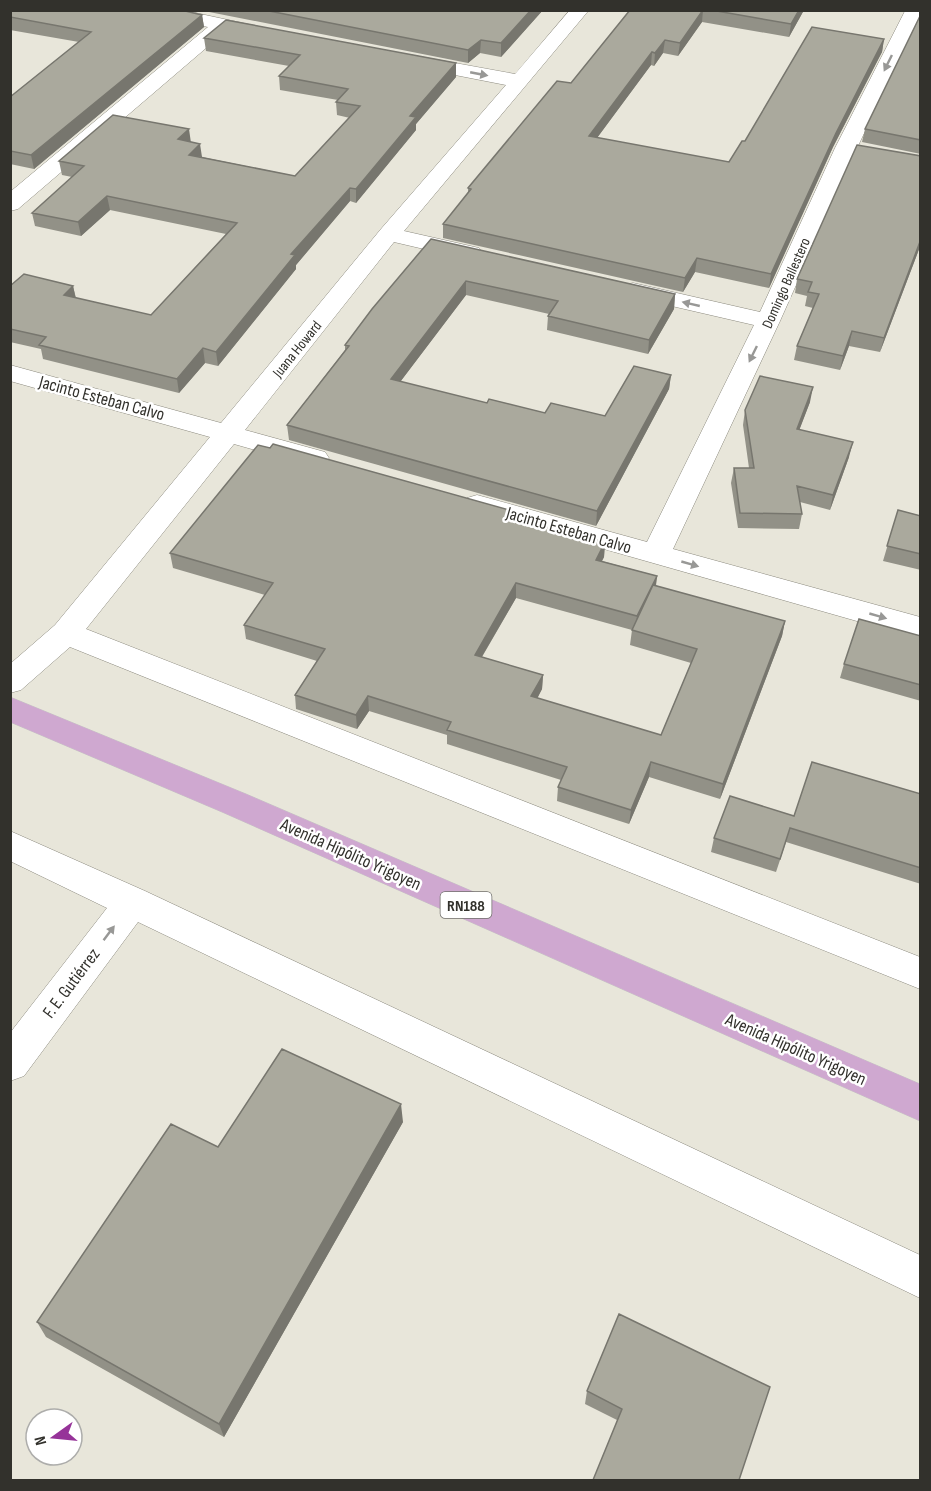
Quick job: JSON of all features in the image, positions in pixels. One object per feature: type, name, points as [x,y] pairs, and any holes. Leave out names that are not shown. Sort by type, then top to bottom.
[{"type":"main road","name":"Avenida Hipólito Yrigoyen","points":[[10,709],[234,803],[921,1103]]},
{"type":"street","points":[[153,10],[279,36]]},
{"type":"street","name":"Juana Howard","points":[[10,682],[66,633],[389,234],[580,10]]},
{"type":"street","points":[[914,11],[921,12]]},
{"type":"street","name":"Domingo Ballestero","points":[[656,554],[768,321],[857,150],[914,11]]},
{"type":"street","points":[[10,204],[222,25]]},
{"type":"street","points":[[393,57],[519,81]]},
{"type":"street","points":[[389,234],[492,258]]},
{"type":"street","points":[[608,284],[768,321]]},
{"type":"street","name":"Jacinto Esteban Calvo","points":[[10,373],[345,466]]},
{"type":"street","name":"Jacinto Esteban Calvo","points":[[448,496],[921,628]]},
{"type":"street","points":[[66,633],[921,973]]},
{"type":"street","points":[[10,845],[921,1277]]},
{"type":"street","name":"F. E. Gutiérrez","points":[[10,1064],[132,902]]},
{"type":"building","points":[[10,10],[181,10],[202,15],[31,155],[10,151],[10,97],[91,32],[10,17]]},
{"type":"building","points":[[264,10],[531,10],[501,43],[481,40],[468,50]]},
{"type":"building","points":[[630,10],[703,10],[680,43],[665,40],[655,53],[652,52],[589,136],[729,162],[742,141],[745,141],[812,27],[884,39],[836,133],[771,274],[697,258],[685,278],[443,224],[471,189],[468,188],[557,81],[571,83]]},
{"type":"building","points":[[711,10],[799,10],[791,24]]},
{"type":"building","points":[[921,14],[921,140],[865,129]]},
{"type":"building","points":[[226,20],[456,63],[410,116],[416,117],[356,189],[350,188],[291,254],[295,255],[216,352],[203,348],[177,379],[39,345],[46,337],[10,329],[10,286],[24,274],[73,286],[64,295],[151,315],[237,223],[107,196],[78,222],[32,213],[84,166],[59,161],[113,115],[189,129],[178,139],[200,144],[189,155],[295,176],[360,106],[336,102],[348,89],[279,76],[300,55],[204,38]]},
{"type":"building","points":[[857,145],[921,156],[921,239],[884,338],[852,331],[843,356],[797,346],[819,294],[808,292],[812,282],[797,279]]},
{"type":"building","points":[[431,239],[675,294],[649,340],[548,316],[558,301],[466,281],[391,379],[487,403],[489,399],[545,413],[551,403],[605,416],[634,366],[671,375],[597,511],[287,425],[349,346],[345,345],[372,309]]},
{"type":"building","points":[[760,376],[813,387],[797,429],[853,442],[833,495],[797,486],[802,514],[740,513],[734,468],[754,468],[745,410]]},
{"type":"building","points":[[273,444],[520,513],[520,519],[605,542],[596,560],[657,576],[637,616],[516,583],[475,655],[543,675],[531,696],[661,735],[697,649],[632,630],[653,585],[785,621],[723,784],[651,762],[631,810],[558,787],[567,767],[447,730],[451,722],[368,696],[356,715],[295,695],[325,649],[244,625],[273,583],[170,553],[258,445],[270,448]]},
{"type":"building","points":[[898,510],[921,516],[921,554],[887,546]]},
{"type":"building","points":[[859,619],[921,636],[921,685],[844,664]]},
{"type":"building","points":[[812,762],[921,794],[921,868],[790,828],[780,859],[714,838],[730,796],[794,816]]},
{"type":"building","points":[[282,1049],[401,1104],[219,1424],[37,1322],[171,1124],[218,1147]]},
{"type":"building","points":[[619,1314],[770,1387],[739,1480],[593,1480],[622,1409],[587,1391]]}]
